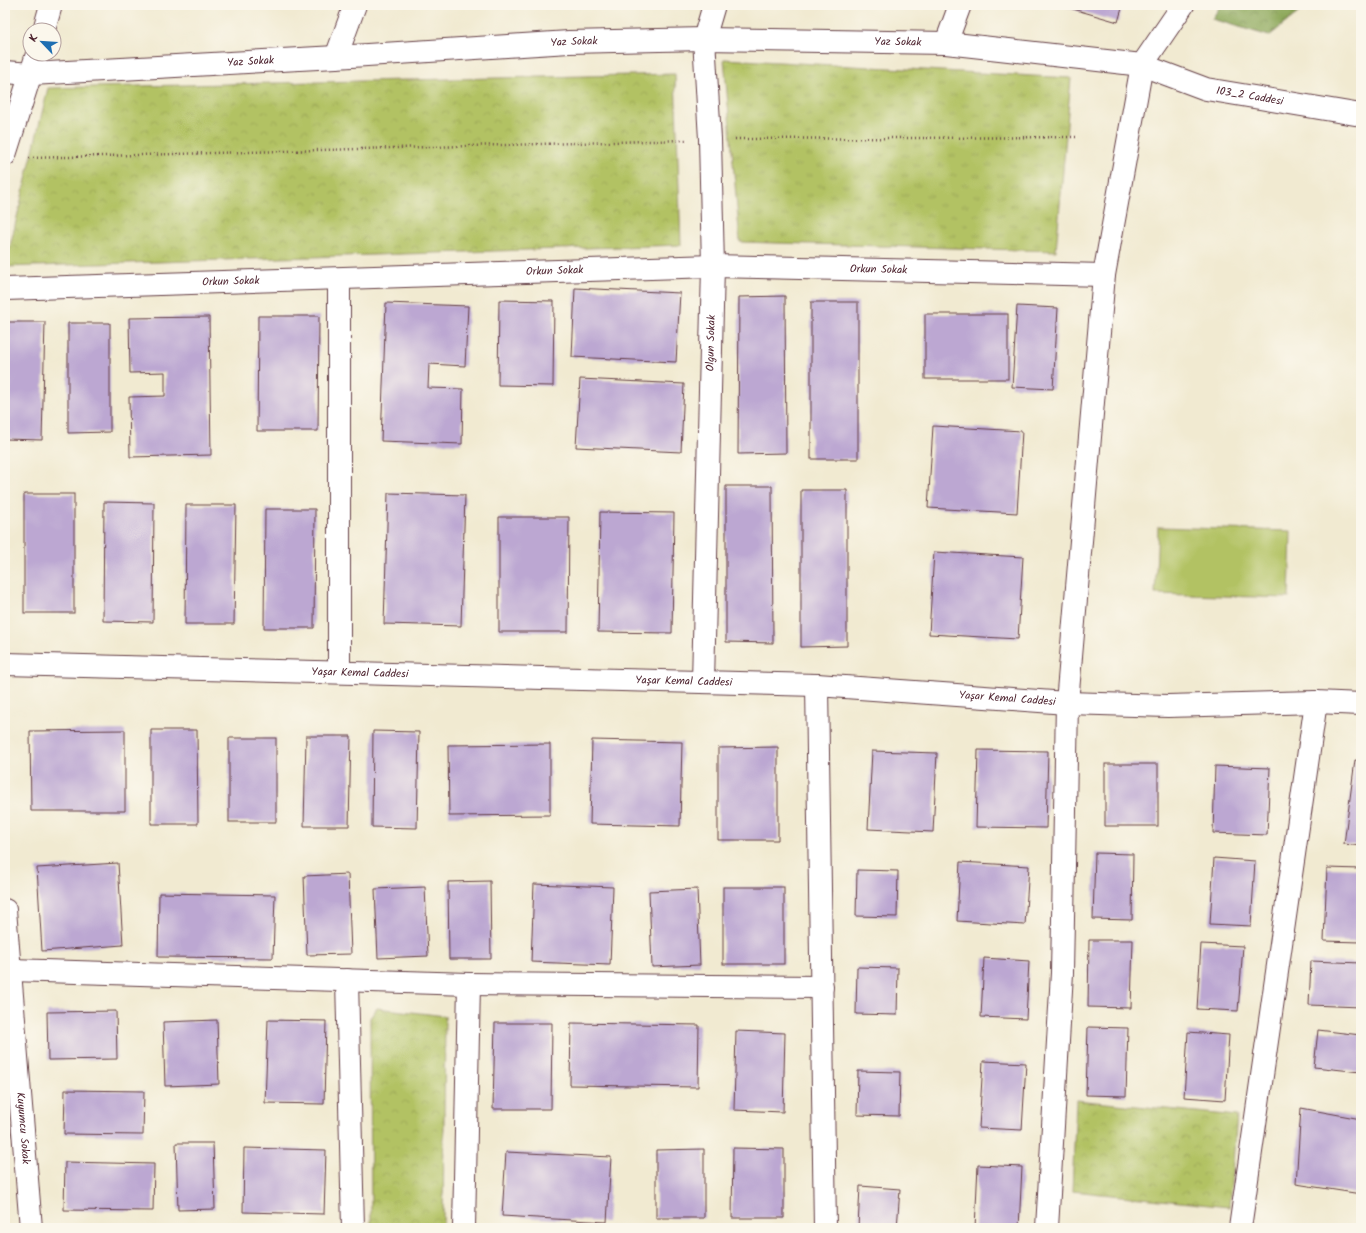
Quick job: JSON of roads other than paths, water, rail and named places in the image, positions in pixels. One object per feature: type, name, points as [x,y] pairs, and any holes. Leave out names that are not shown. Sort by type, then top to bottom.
[{"type":"street","points":[[46,22],[51,5]]},
{"type":"street","points":[[336,57],[355,5]]},
{"type":"street","name":"Olgun Sokak","points":[[703,682],[713,266],[710,139],[704,39],[714,5]]},
{"type":"street","points":[[946,43],[960,5]]},
{"type":"street","points":[[1047,1228],[1062,973],[1067,703],[1104,275],[1142,65],[1182,5]]},
{"type":"street","name":"Yaz Sokak","points":[[5,72],[34,64],[336,57],[569,42],[704,39],[946,43],[1142,65]]},
{"type":"street","points":[[5,155],[34,64]]},
{"type":"street","name":"103_2 Caddesi","points":[[1142,65],[1206,89],[1361,115]]},
{"type":"street","name":"Orkun Sokak","points":[[5,289],[713,266],[1104,275]]},
{"type":"street","points":[[339,279],[339,672]]},
{"type":"street","name":"Yaşar Kemal Caddesi","points":[[5,664],[817,685],[1067,703],[1168,706],[1316,702],[1361,704]]},
{"type":"street","points":[[817,685],[825,1228]]},
{"type":"street","points":[[1240,1228],[1316,702]]},
{"type":"street","name":"Kuyumcu Sokak","points":[[5,910],[31,1228]]},
{"type":"street","points":[[11,970],[469,984],[822,987]]},
{"type":"street","points":[[346,980],[353,1228]]},
{"type":"street","points":[[464,1228],[469,984]]}]
